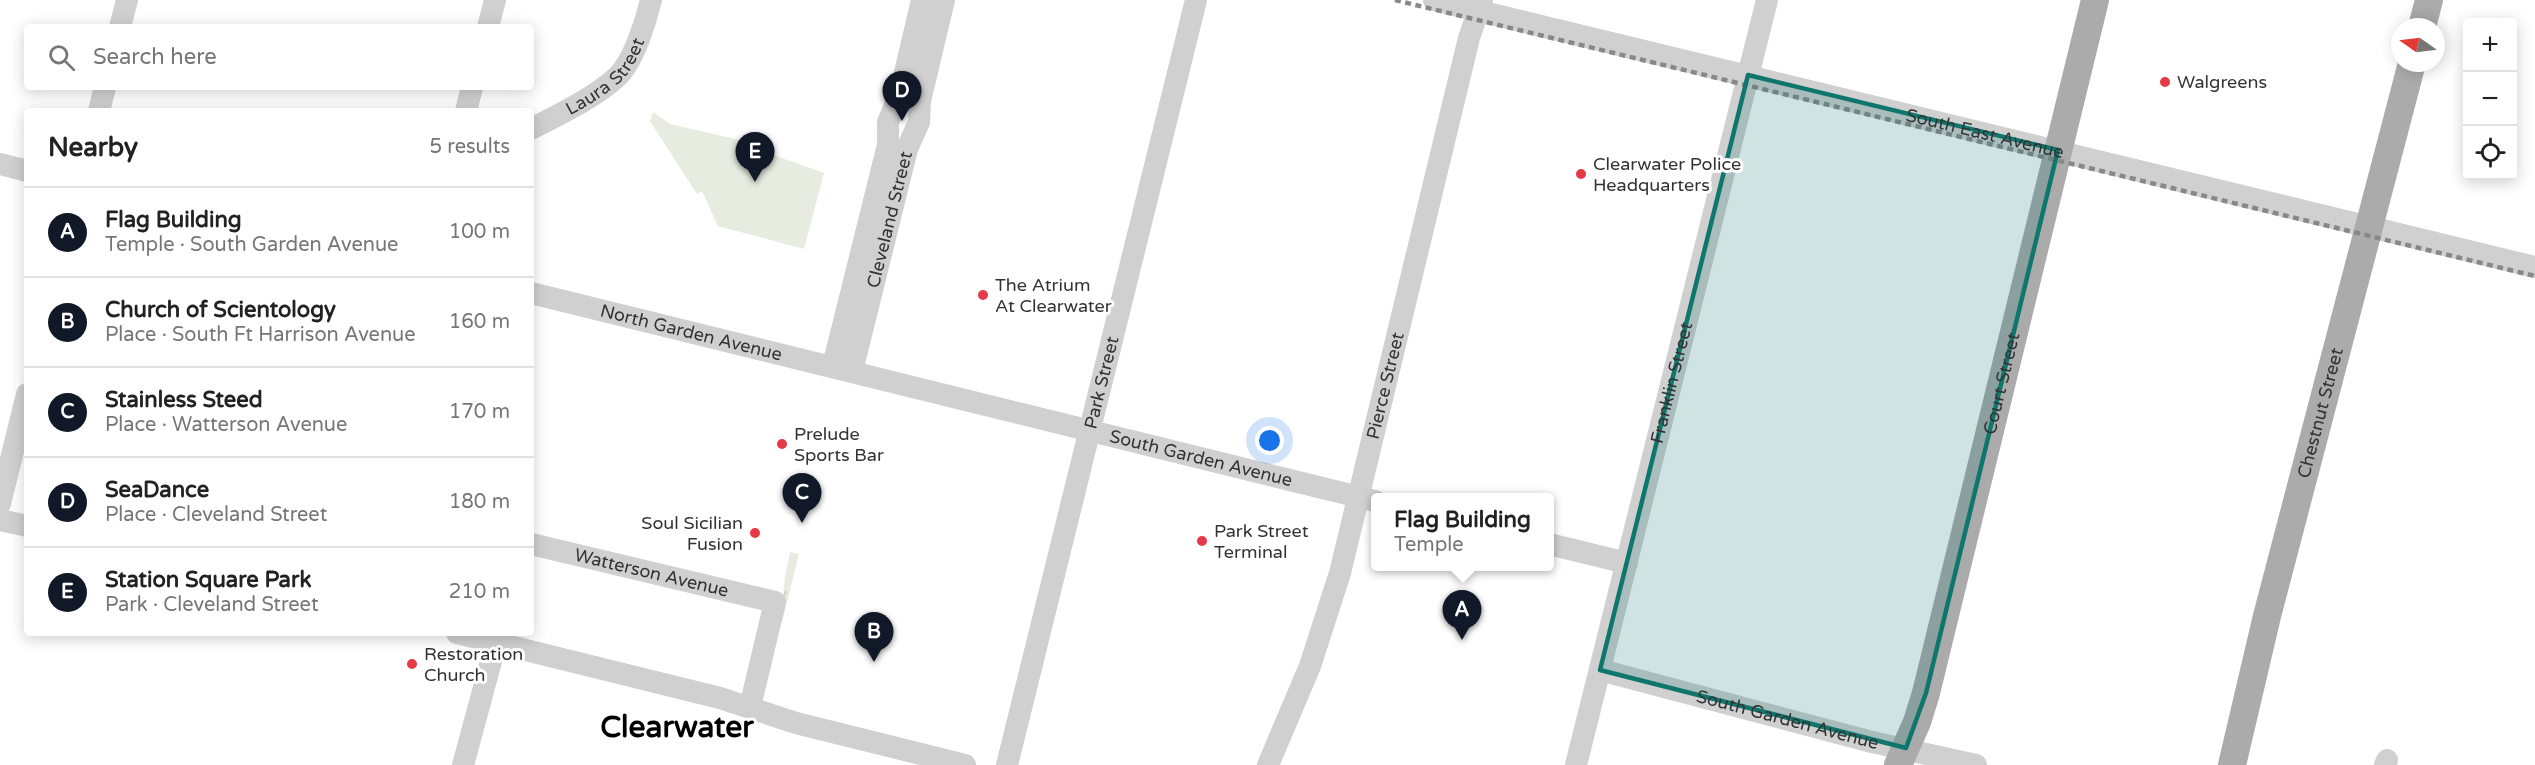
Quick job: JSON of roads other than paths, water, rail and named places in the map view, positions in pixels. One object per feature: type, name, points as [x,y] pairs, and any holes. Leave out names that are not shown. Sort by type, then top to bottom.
[{"type":"main road","name":"Court Street","points":[[1902,757],[1926,693],[2095,0]]},
{"type":"main road","points":[[2424,18],[2428,0]]},
{"type":"main road","name":"Chestnut Street","points":[[2232,765],[2267,616],[2410,72]]},
{"type":"street","points":[[121,24],[127,0]]},
{"type":"street","points":[[489,24],[495,0]]},
{"type":"street","name":"Laura Street","points":[[534,127],[570,109],[619,75],[643,32],[651,0]]},
{"type":"street","name":"Cleveland Street","points":[[842,368],[888,145],[888,122],[900,94],[922,0]]},
{"type":"street","name":"Cleveland Street","points":[[842,368],[907,149],[919,122],[920,101],[944,0]]},
{"type":"street","name":"Park Street","points":[[1007,765],[1196,0]]},
{"type":"street","name":"South East Avenue","points":[[1434,0],[1480,5],[1748,75],[2535,267]]},
{"type":"street","name":"Franklin Street","points":[[1576,765],[1767,0]]},
{"type":"street","name":"Pierce Street","points":[[1268,765],[1297,699],[1367,499],[1469,38],[1480,5]]},
{"type":"street","points":[[100,108],[104,90]]},
{"type":"street","points":[[467,108],[471,90]]},
{"type":"street","points":[[0,164],[24,170]]},
{"type":"street","name":"North Garden Avenue","points":[[534,294],[842,368]]},
{"type":"street","name":"South Garden Avenue","points":[[842,368],[1367,499]]},
{"type":"street","points":[[0,504],[24,421]]},
{"type":"street","points":[[0,520],[24,525]]},
{"type":"street","name":"Watterson Avenue","points":[[534,544],[775,602],[758,710]]},
{"type":"street","points":[[1554,545],[1627,563]]},
{"type":"street","points":[[469,636],[720,698],[965,765]]},
{"type":"street","points":[[463,765],[496,643]]},
{"type":"street","name":"South Garden Avenue","points":[[1600,670],[1872,742],[1902,757],[1976,765]]},
{"type":"railway","points":[[1395,0],[2535,276]]},
{"type":"place","name":"Walgreens","points":[[2165,82]]},
{"type":"place","name":"SeaDance","points":[[902,121]]},
{"type":"place","name":"Clearwater Police Headquarters","points":[[1581,174]]},
{"type":"place","name":"Station Square Park","points":[[755,182]]},
{"type":"place","name":"The Atrium At Clearwater","points":[[983,295]]},
{"type":"place","name":"Prelude Sports Bar","points":[[782,444]]},
{"type":"place","name":"Stainless Steed","points":[[802,523]]},
{"type":"place","name":"Soul Sicilian Fusion","points":[[755,533]]},
{"type":"place","name":"Park Street Terminal","points":[[1202,541]]},
{"type":"place","name":"Flag Building","points":[[1462,640]]},
{"type":"place","name":"Church of Scientology","points":[[874,662]]},
{"type":"place","name":"Restoration Church","points":[[412,664]]},
{"type":"district","name":"Clearwater","points":[[677,727]]}]
